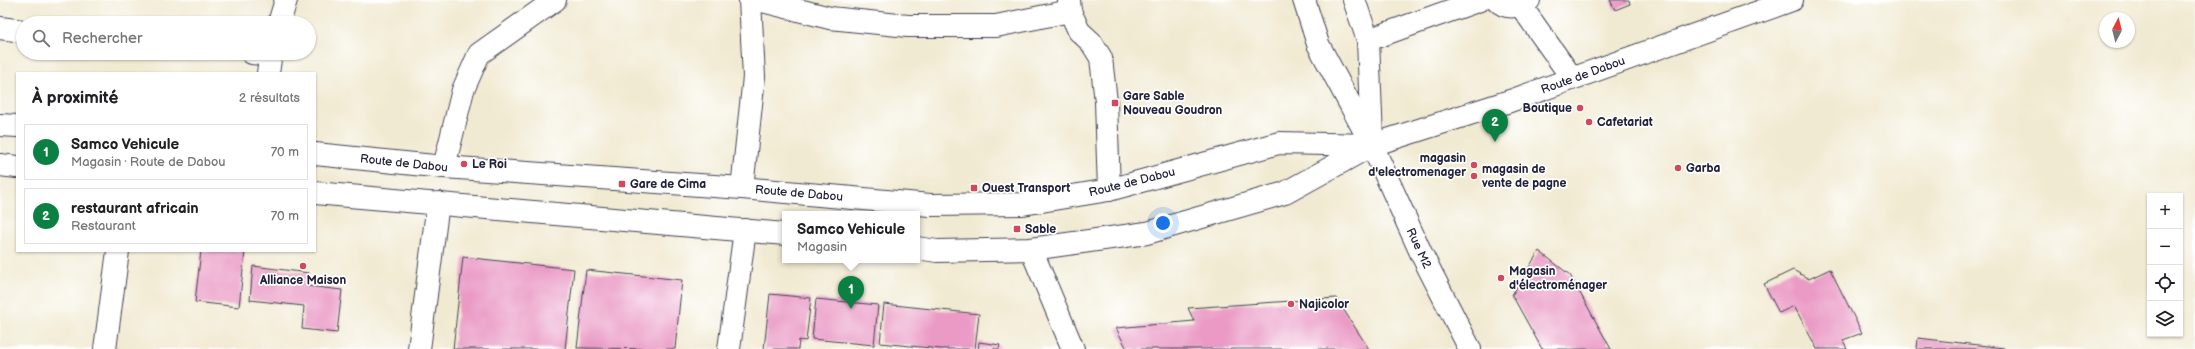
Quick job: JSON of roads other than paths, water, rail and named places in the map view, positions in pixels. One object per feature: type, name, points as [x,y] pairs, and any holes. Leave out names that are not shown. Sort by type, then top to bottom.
[{"type":"street","points":[[281,16],[286,0]]},
{"type":"street","points":[[444,167],[463,90],[479,54],[554,0]]},
{"type":"street","points":[[742,188],[754,77],[750,0]]},
{"type":"street","points":[[758,0],[830,18],[908,26],[996,26],[1070,6],[1079,31],[1091,42],[1100,58],[1106,102],[1109,190]]},
{"type":"street","name":"Rue M2","points":[[1304,0],[1318,44],[1372,145],[1422,255],[1470,349]]},
{"type":"street","points":[[1354,0],[1368,40],[1372,145]]},
{"type":"street","points":[[1368,40],[1480,0]]},
{"type":"street","points":[[1497,0],[1500,4],[1511,7],[1525,3],[1572,78]]},
{"type":"street","name":"Route de Dabou","points":[[920,248],[936,251],[1031,249],[1147,233],[1285,193],[1372,145],[1510,101],[1792,0]]},
{"type":"street","points":[[0,28],[16,30]]},
{"type":"street","points":[[0,125],[16,126]]},
{"type":"street","name":"Route de Dabou","points":[[316,154],[444,167],[742,188],[930,205],[1023,204],[1109,190],[1280,143],[1372,145]]},
{"type":"street","points":[[0,165],[16,167]]},
{"type":"street","points":[[316,193],[782,234]]},
{"type":"street","points":[[419,349],[438,203]]},
{"type":"street","points":[[728,349],[745,230]]},
{"type":"street","points":[[1031,249],[1073,349]]},
{"type":"street","points":[[105,349],[118,252]]},
{"type":"place","name":"Gare Sable Nouveau Goudron","points":[[1115,103]]},
{"type":"place","name":"Boutique","points":[[1580,108]]},
{"type":"place","name":"Cafetariat","points":[[1589,122]]},
{"type":"place","name":"restaurant africain","points":[[1495,142]]},
{"type":"place","name":"Le Roi","points":[[464,164]]},
{"type":"place","name":"magasin d'electromenager","points":[[1474,165]]},
{"type":"place","name":"Garba","points":[[1678,168]]},
{"type":"place","name":"magasin de vente de pagne","points":[[1474,176]]},
{"type":"place","name":"Gare de Cima","points":[[622,184]]},
{"type":"place","name":"Ouest Transport","points":[[974,188]]},
{"type":"place","name":"Sable","points":[[1017,229]]},
{"type":"place","name":"Alliance Maison","points":[[303,266]]},
{"type":"place","name":"Magasin d'électroménager","points":[[1501,278]]},
{"type":"place","name":"Najicolor","points":[[1291,304]]},
{"type":"place","name":"Samco Vehicule","points":[[851,309]]}]
